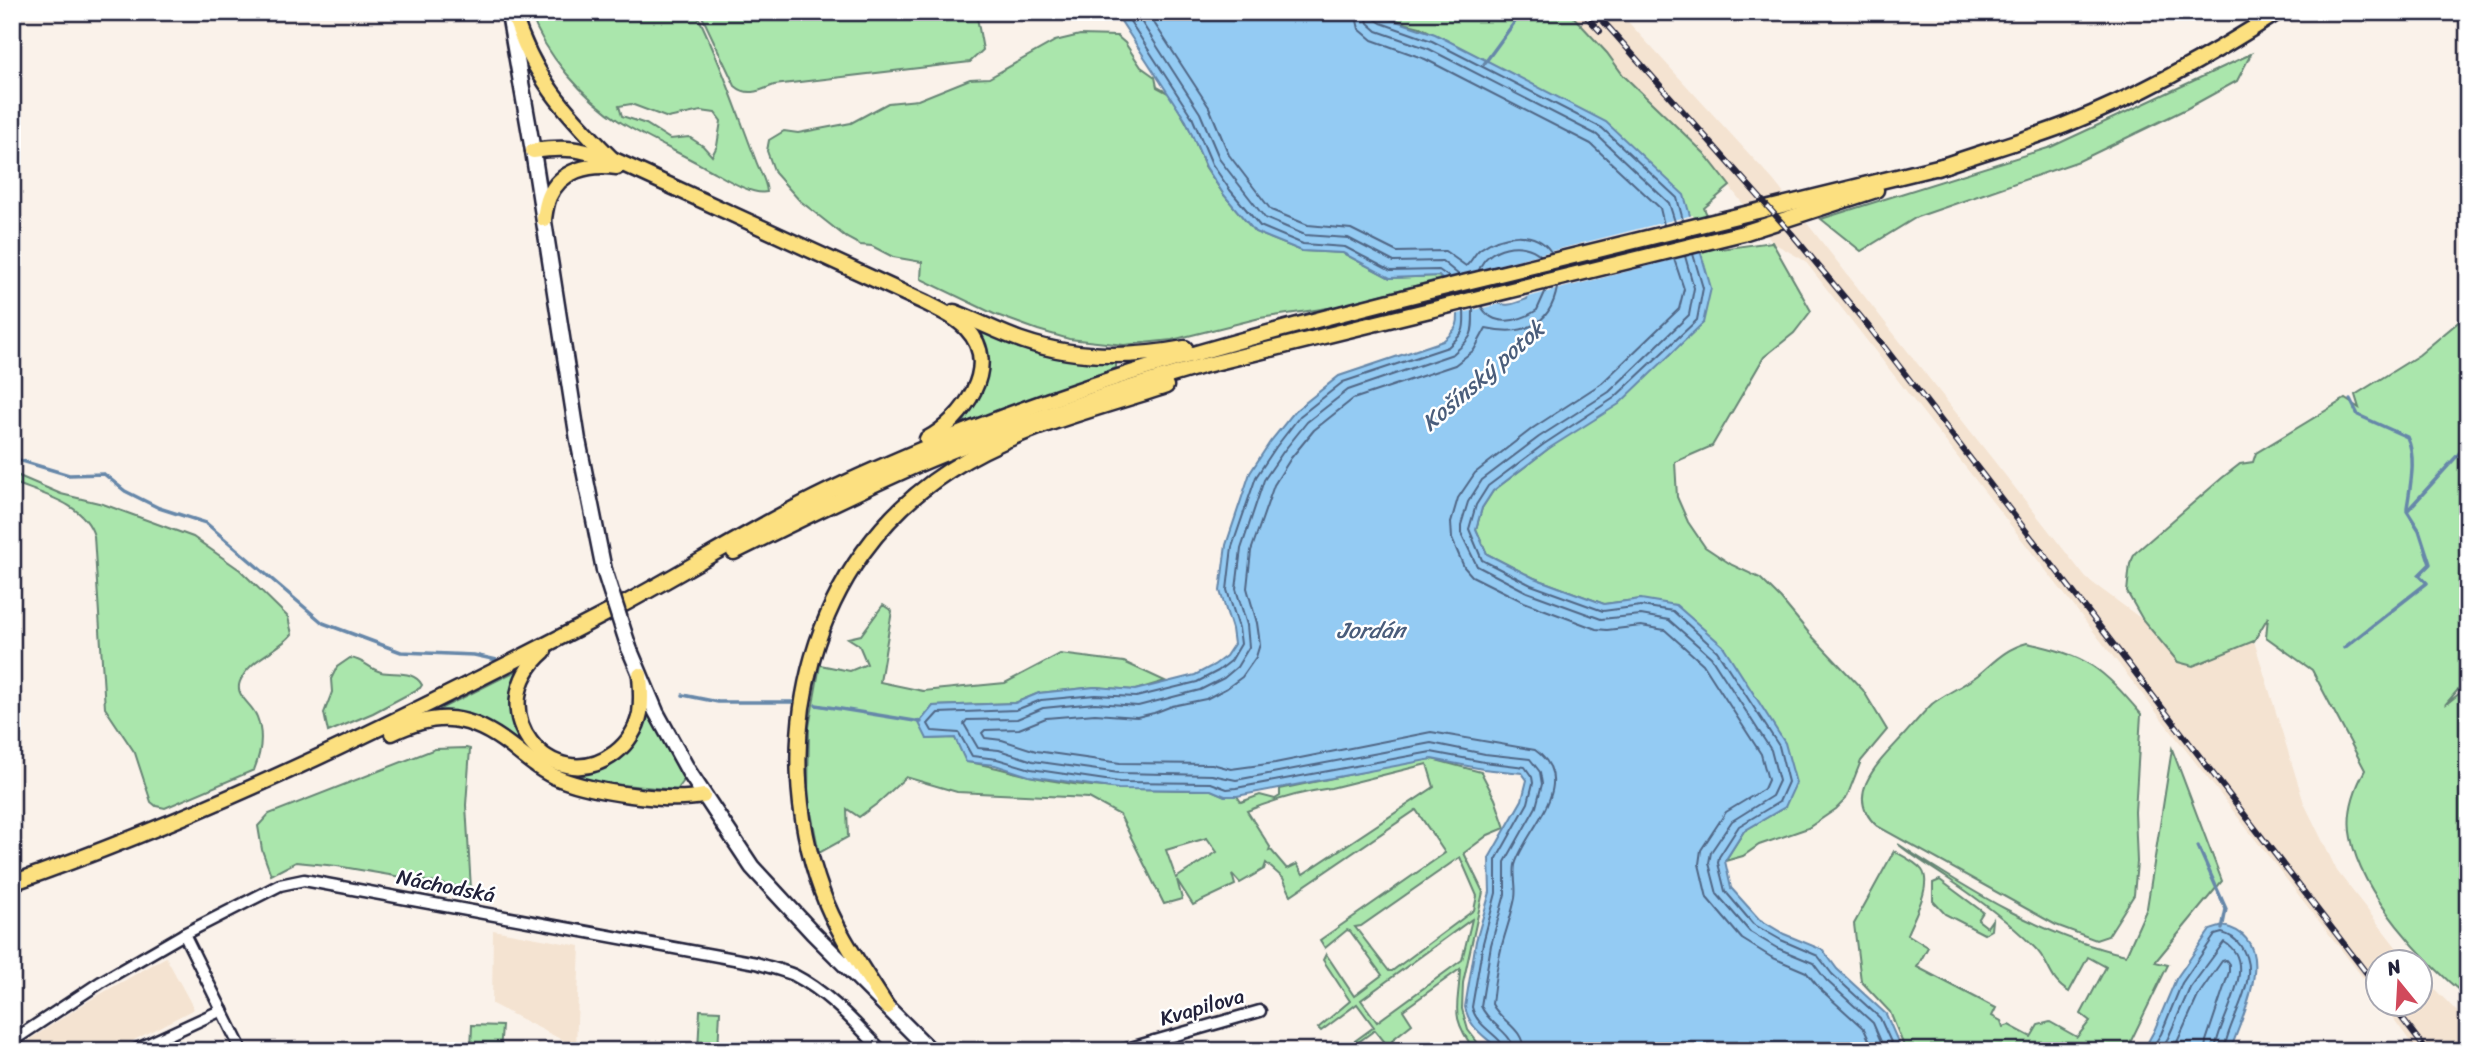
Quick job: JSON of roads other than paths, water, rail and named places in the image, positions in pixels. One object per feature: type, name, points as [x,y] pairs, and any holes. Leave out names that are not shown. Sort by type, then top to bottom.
[{"type":"main road","points":[[511,12],[578,440],[604,570],[629,648],[656,712],[703,796],[752,867],[813,933],[931,1051]]},
{"type":"main road","points":[[511,12],[531,62],[578,125],[611,159]]},
{"type":"main road","points":[[653,589],[896,474],[996,432],[1131,387],[1202,366],[1722,238],[1859,197],[2032,137],[2136,94],[2278,12]]},
{"type":"main road","points":[[533,151],[566,147],[611,159],[926,303],[1024,341],[1060,351],[1118,356],[1159,353],[1259,334]]},
{"type":"main road","points":[[544,219],[549,197],[566,176],[577,170],[608,165],[636,170]]},
{"type":"main road","points":[[12,883],[245,791],[312,761],[558,639],[653,589],[786,512],[957,435],[1048,400],[1259,334],[1946,165]]},
{"type":"main road","points":[[843,485],[888,457],[943,430],[961,411],[976,386],[981,361],[974,337],[954,318],[926,303]]},
{"type":"main road","points":[[887,1007],[844,940],[822,893],[803,817],[799,782],[800,719],[810,659],[835,599],[851,569],[881,529],[897,513],[922,491],[971,458],[1029,432],[1267,352]]},
{"type":"main road","points":[[558,639],[531,662],[520,681],[516,706],[522,729],[529,741],[548,758],[560,763],[585,766],[598,763],[620,750],[629,740],[640,716],[640,675]]},
{"type":"main road","points":[[312,761],[359,748],[430,718],[442,717],[470,723],[500,737],[559,779],[613,791],[678,798],[703,796]]},
{"type":"street","name":"Náchodská","points":[[12,1041],[101,982],[184,934],[280,885],[304,880],[757,963],[793,975],[813,988],[848,1015],[882,1051]]},
{"type":"street","points":[[184,934],[242,1051]]},
{"type":"street","points":[[132,1051],[147,1047],[222,1010]]},
{"type":"street","name":"Kvapilova","points":[[1120,1051],[1260,1011]]},
{"type":"street","name":"Kvapilova","points":[[1154,1041],[1164,1051]]},
{"type":"water","name":"Jordán","points":[[1115,12],[1376,12],[1435,34],[1606,122],[1684,195],[1711,288],[1703,323],[1619,404],[1548,449],[1493,491],[1482,508],[1476,529],[1487,554],[1534,578],[1604,604],[1641,599],[1676,605],[1723,646],[1785,743],[1796,783],[1785,807],[1744,831],[1725,861],[1731,888],[1759,919],[1784,934],[1823,950],[1837,969],[1886,1014],[1902,1051],[1500,1051],[1475,1027],[1465,1007],[1476,941],[1490,892],[1489,858],[1522,800],[1527,780],[1522,773],[1432,759],[1237,796],[1225,796],[1211,790],[1118,789],[1029,776],[995,765],[966,762],[955,738],[927,739],[919,723],[933,706],[1015,703],[1039,693],[1095,687],[1135,690],[1195,675],[1226,656],[1234,644],[1220,591],[1226,545],[1250,473],[1270,442],[1295,411],[1339,376],[1443,341],[1457,325],[1457,295],[1439,276],[1390,278],[1343,253],[1302,251],[1255,232],[1224,195],[1206,167],[1186,121]],"holes":[[[1495,271],[1531,272],[1527,299],[1507,305],[1496,302]]]},
{"type":"water","points":[[2223,926],[2241,933],[2251,946],[2254,962],[2249,1000],[2230,1051],[2143,1051],[2176,979],[2210,930]]},
{"type":"waterway","points":[[1484,64],[1522,12]]},
{"type":"waterway","points":[[2350,399],[2358,415],[2407,437],[2412,454],[2407,508]]},
{"type":"waterway","points":[[2344,648],[2427,583],[2419,575],[2430,564],[2419,530],[2407,511],[2468,442]]},
{"type":"waterway","points":[[12,458],[69,475],[104,474],[125,491],[159,508],[206,523],[323,623],[401,652],[474,655],[497,660]]},
{"type":"waterway","points":[[683,695],[718,702],[794,702]]},
{"type":"waterway","points":[[816,705],[921,722]]},
{"type":"waterway","points":[[2198,846],[2226,909],[2222,929]]},
{"type":"railway","points":[[1582,12],[1600,31]]},
{"type":"railway","points":[[1595,12],[1792,234],[1869,327],[2364,970]]},
{"type":"railway","points":[[2402,1018],[2427,1051]]},
{"type":"water label","name":"Košínský potok","points":[[1483,376]]}]
